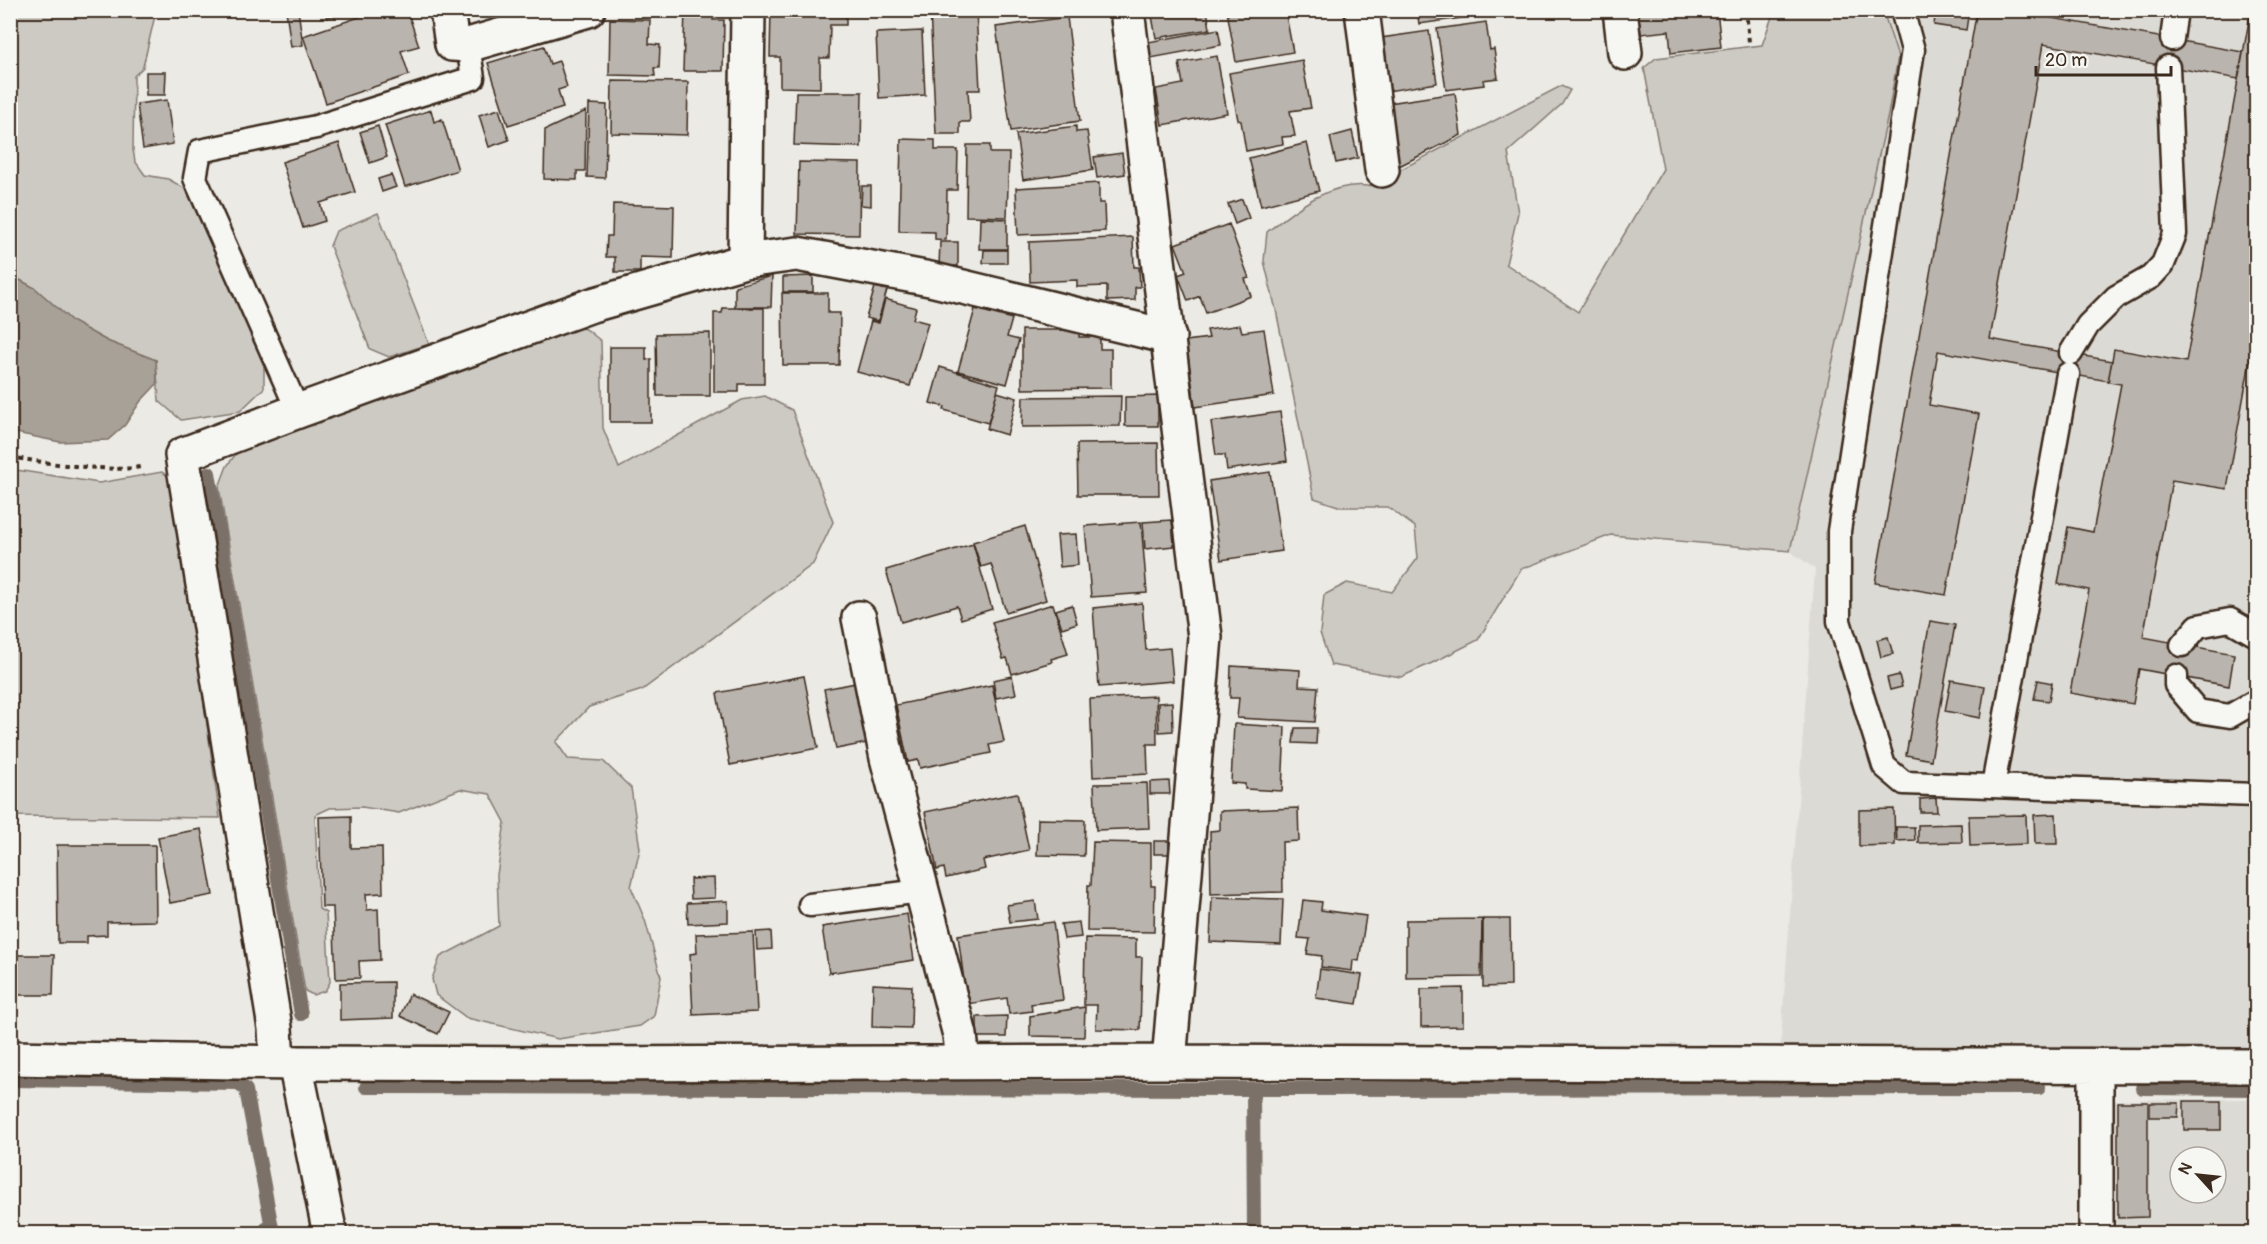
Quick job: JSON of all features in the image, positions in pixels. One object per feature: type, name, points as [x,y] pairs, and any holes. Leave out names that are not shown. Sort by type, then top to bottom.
[{"type":"street","points":[[447,10],[452,44],[468,45],[588,10]]},
{"type":"street","points":[[745,261],[748,10]]},
{"type":"street","points":[[1127,10],[1205,637],[1169,1062]]},
{"type":"street","points":[[1362,10],[1382,170]]},
{"type":"street","points":[[1620,10],[1625,52]]},
{"type":"street","points":[[330,1233],[286,1062],[275,1028],[182,455],[592,304],[745,261],[797,254],[930,279],[1169,338]]},
{"type":"street","points":[[859,618],[887,758],[960,1035],[963,1062]]},
{"type":"street","points":[[10,1058],[286,1062],[2256,1066]]},
{"type":"street","points":[[2096,1067],[2097,1233]]},
{"type":"lane","points":[[1902,10],[1913,50],[1839,531],[1839,621],[1884,765],[1904,783],[2256,795]]},
{"type":"lane","points":[[2172,39],[2176,10]]},
{"type":"lane","points":[[298,411],[195,178],[200,151],[316,127],[473,78],[468,45]]},
{"type":"lane","points":[[1993,786],[2070,364],[2088,325],[2116,297],[2151,277],[2163,264],[2175,234],[2168,67]]},
{"type":"lane","points":[[2182,645],[2198,626],[2230,620],[2256,635]]},
{"type":"lane","points":[[2176,676],[2176,685],[2198,711],[2230,716],[2256,700]]},
{"type":"lane","points":[[810,904],[921,891]]},
{"type":"path","points":[[1746,10],[1749,42]]},
{"type":"path","points":[[10,457],[134,469],[182,455]]},
{"type":"shaded area","points":[[10,11],[156,11],[143,67],[134,76],[133,150],[135,161],[145,175],[168,179],[186,189],[264,361],[264,388],[240,411],[181,420],[159,401],[156,360],[107,341],[73,322],[35,288],[11,275]]},
{"type":"shaded area","points":[[1774,11],[1883,11],[1898,57],[1888,115],[1790,551],[1611,535],[1521,569],[1478,640],[1432,663],[1401,677],[1331,665],[1320,633],[1324,595],[1347,583],[1392,592],[1418,558],[1415,527],[1388,507],[1341,507],[1314,498],[1264,261],[1267,232],[1314,198],[1340,188],[1369,186],[1561,86],[1570,90],[1562,104],[1508,152],[1518,213],[1506,264],[1578,312],[1663,169],[1644,68],[1656,58],[1762,45]]},
{"type":"shaded area","points":[[1883,11],[2256,11],[2256,1051],[1780,1052],[1815,569],[1790,551],[1888,115],[1898,57]]},
{"type":"shaded area","points":[[378,213],[429,344],[389,357],[370,349],[330,246],[336,231]]},
{"type":"shaded area","points":[[10,275],[35,288],[73,322],[107,341],[156,360],[157,384],[140,402],[125,425],[108,440],[60,442],[11,432]]},
{"type":"shaded area","points":[[572,327],[586,329],[601,341],[603,428],[619,468],[742,400],[765,396],[792,410],[833,522],[813,564],[642,690],[589,707],[556,742],[568,759],[603,761],[631,788],[640,849],[631,887],[645,920],[661,977],[654,1016],[640,1026],[558,1039],[467,1018],[436,995],[432,979],[440,957],[499,926],[497,875],[505,822],[490,794],[460,789],[399,813],[362,807],[330,808],[315,815],[319,909],[326,913],[330,982],[325,991],[313,995],[305,991],[219,487],[227,466],[246,440]]},
{"type":"shaded area","points":[[10,469],[99,483],[162,472],[173,480],[220,818],[11,816]]},
{"type":"shaded area","points":[[2256,1099],[2256,1233],[2114,1234],[2114,1100]]},
{"type":"building","points":[[286,10],[298,10],[303,45],[291,47]]},
{"type":"building","points":[[324,10],[350,10],[327,18]]},
{"type":"building","points":[[380,10],[407,10],[419,46],[401,51],[409,75],[326,103],[303,36]]},
{"type":"building","points":[[685,10],[714,11],[713,20],[724,20],[723,71],[683,71]]},
{"type":"building","points":[[771,10],[846,10],[846,25],[830,25],[829,58],[820,58],[820,88],[780,87],[780,57],[770,57]]},
{"type":"building","points":[[930,10],[976,10],[980,90],[968,90],[970,122],[960,122],[960,134],[936,134]]},
{"type":"building","points":[[987,10],[1030,10],[987,16]]},
{"type":"building","points":[[1146,10],[1207,10],[1210,29],[1156,38],[1152,16],[1147,16]]},
{"type":"building","points":[[1285,10],[1293,52],[1236,62],[1227,11]]},
{"type":"building","points":[[1417,10],[1489,10],[1490,14],[1419,24]]},
{"type":"building","points":[[1508,10],[1553,10],[1508,17]]},
{"type":"building","points":[[1638,10],[1717,10],[1721,47],[1671,53],[1669,31],[1641,34]]},
{"type":"building","points":[[1936,10],[1969,10],[1966,30],[1934,25]]},
{"type":"building","points":[[1977,10],[2048,10],[2046,17],[2243,52],[2238,79],[2043,44],[1990,339],[2112,361],[2108,381],[1938,351],[1929,405],[1979,414],[1946,595],[1875,583]]},
{"type":"building","points":[[2251,10],[2256,10],[2256,328],[2227,489],[2172,480],[2143,637],[2234,654],[2229,686],[2139,669],[2133,704],[2070,693],[2089,590],[2058,584],[2068,527],[2093,532],[2121,384],[2108,382],[2114,349],[2186,362]]},
{"type":"building","points":[[1067,17],[1080,121],[1011,131],[996,27]]},
{"type":"building","points":[[610,19],[650,20],[649,44],[660,45],[659,68],[654,68],[655,76],[609,75]]},
{"type":"building","points":[[1486,22],[1490,50],[1494,49],[1498,78],[1483,80],[1484,85],[1446,90],[1437,29]]},
{"type":"building","points":[[1218,29],[1221,45],[1151,58],[1148,42]]},
{"type":"building","points":[[922,31],[925,95],[879,98],[876,33]]},
{"type":"building","points":[[1429,31],[1437,83],[1388,91],[1381,38]]},
{"type":"building","points":[[544,46],[550,64],[559,61],[567,87],[558,90],[563,108],[508,125],[488,63]]},
{"type":"building","points":[[1217,56],[1227,113],[1162,125],[1156,89],[1183,84],[1179,63]]},
{"type":"building","points":[[1302,60],[1311,108],[1290,111],[1295,136],[1282,137],[1283,144],[1246,151],[1229,73]]},
{"type":"building","points":[[146,72],[166,72],[165,95],[146,95]]},
{"type":"building","points":[[612,81],[688,82],[687,135],[611,133]]},
{"type":"building","points":[[796,92],[862,92],[861,147],[794,145]]},
{"type":"building","points":[[1455,93],[1461,135],[1399,166],[1389,103]]},
{"type":"building","points":[[167,100],[173,144],[143,149],[137,104]]},
{"type":"building","points":[[589,104],[607,105],[605,178],[587,177]]},
{"type":"building","points":[[499,109],[509,140],[489,147],[479,115]]},
{"type":"building","points":[[431,110],[434,122],[442,119],[458,170],[405,187],[385,125]]},
{"type":"building","points":[[586,111],[585,171],[577,171],[577,180],[544,179],[545,130]]},
{"type":"building","points":[[378,126],[387,157],[370,163],[360,132]]},
{"type":"building","points":[[1076,126],[1076,132],[1087,131],[1093,170],[1023,180],[1016,134]]},
{"type":"building","points":[[1352,131],[1358,158],[1336,163],[1330,137]]},
{"type":"building","points":[[901,139],[935,140],[935,150],[958,150],[957,190],[947,190],[946,240],[935,239],[935,232],[899,231]]},
{"type":"building","points":[[339,143],[355,192],[320,203],[325,221],[303,228],[282,162]]},
{"type":"building","points":[[1307,143],[1319,191],[1261,206],[1249,158]]},
{"type":"building","points":[[967,145],[990,145],[990,153],[1009,153],[1007,217],[966,216]]},
{"type":"building","points":[[1122,153],[1125,174],[1097,178],[1094,157]]},
{"type":"building","points":[[799,162],[860,163],[859,235],[797,234]]},
{"type":"building","points":[[391,175],[396,187],[382,192],[378,179]]},
{"type":"building","points":[[1099,183],[1099,203],[1104,203],[1105,231],[1018,235],[1016,188]]},
{"type":"building","points":[[862,186],[871,186],[871,206],[861,205]]},
{"type":"building","points":[[1242,199],[1249,218],[1235,224],[1228,204]]},
{"type":"building","points":[[613,204],[674,206],[673,258],[640,257],[640,272],[615,272],[615,257],[606,257],[607,236],[612,236]]},
{"type":"building","points":[[980,218],[1007,219],[1007,249],[979,249]]},
{"type":"building","points":[[1229,224],[1249,278],[1245,279],[1251,296],[1206,313],[1200,296],[1188,301],[1178,275],[1186,272],[1175,244]]},
{"type":"building","points":[[1133,237],[1134,267],[1139,267],[1140,287],[1135,287],[1135,300],[1107,301],[1107,286],[1077,287],[1077,280],[1030,282],[1029,242]]},
{"type":"building","points":[[940,242],[958,242],[958,266],[939,266]]},
{"type":"building","points":[[984,250],[1007,250],[1007,263],[983,263]]},
{"type":"building","points":[[772,276],[771,307],[735,307],[735,286]]},
{"type":"building","points":[[813,276],[813,292],[783,292],[783,277]]},
{"type":"building","points":[[875,287],[887,290],[878,321],[866,318]]},
{"type":"building","points":[[782,293],[828,293],[828,313],[840,313],[839,365],[783,365]]},
{"type":"building","points":[[885,299],[916,308],[913,319],[928,323],[910,386],[857,372],[871,321],[879,323]]},
{"type":"building","points":[[723,308],[764,308],[764,384],[739,384],[739,392],[714,392],[714,313],[722,313]]},
{"type":"building","points":[[975,309],[1012,319],[1007,337],[1019,340],[1007,384],[958,371]]},
{"type":"building","points":[[1240,325],[1242,332],[1264,329],[1274,395],[1195,407],[1186,341],[1209,338],[1207,330]]},
{"type":"building","points":[[1022,330],[1079,330],[1079,337],[1100,337],[1100,349],[1111,349],[1111,388],[1022,389]]},
{"type":"building","points":[[710,333],[710,396],[657,396],[656,334]]},
{"type":"building","points":[[610,347],[646,347],[646,360],[651,359],[651,422],[610,422]]},
{"type":"building","points":[[940,367],[999,385],[988,423],[944,410],[945,407],[930,403]]},
{"type":"building","points":[[997,392],[1017,398],[1007,435],[987,429]]},
{"type":"building","points":[[1121,396],[1120,426],[1022,427],[1023,397]]},
{"type":"building","points":[[1158,396],[1158,426],[1125,426],[1125,397]]},
{"type":"building","points":[[1280,412],[1287,461],[1227,470],[1225,455],[1216,455],[1211,422]]},
{"type":"building","points":[[1158,443],[1159,495],[1078,495],[1077,444]]},
{"type":"building","points":[[1270,472],[1282,551],[1221,560],[1209,481]]},
{"type":"building","points":[[1172,520],[1174,546],[1145,549],[1143,522]]},
{"type":"building","points":[[1141,522],[1147,593],[1091,597],[1085,526]]},
{"type":"building","points":[[1025,526],[1046,600],[1006,612],[991,564],[981,567],[973,542]]},
{"type":"building","points":[[1076,534],[1078,565],[1060,567],[1057,535]]},
{"type":"building","points":[[973,544],[992,609],[961,619],[957,606],[901,622],[886,570]]},
{"type":"building","points":[[1142,603],[1146,650],[1170,648],[1173,681],[1099,687],[1093,608]]},
{"type":"building","points":[[1053,604],[1068,654],[1051,659],[1052,662],[1012,674],[1007,658],[1003,659],[992,622]]},
{"type":"building","points":[[1072,605],[1077,623],[1062,628],[1056,610]]},
{"type":"building","points":[[1930,621],[1955,625],[1931,760],[1906,755]]},
{"type":"building","points":[[1888,637],[1893,654],[1881,657],[1877,640]]},
{"type":"building","points":[[1231,666],[1300,670],[1299,686],[1318,687],[1315,722],[1237,718],[1239,698],[1230,698]]},
{"type":"building","points":[[1899,675],[1902,687],[1890,690],[1887,678]]},
{"type":"building","points":[[804,676],[818,748],[730,765],[717,693]]},
{"type":"building","points":[[1012,676],[1016,694],[996,698],[993,680]]},
{"type":"building","points":[[1951,680],[1985,686],[1980,718],[1945,711]]},
{"type":"building","points":[[2038,680],[2052,683],[2049,701],[2034,699]]},
{"type":"building","points":[[856,683],[867,743],[836,749],[824,689]]},
{"type":"building","points":[[992,685],[1004,742],[989,745],[991,753],[920,768],[918,760],[908,762],[896,705]]},
{"type":"building","points":[[1156,696],[1157,744],[1147,744],[1148,774],[1093,777],[1090,699]]},
{"type":"building","points":[[1172,702],[1173,731],[1159,732],[1158,703]]},
{"type":"building","points":[[1234,724],[1285,727],[1282,791],[1245,789],[1245,784],[1231,783]]},
{"type":"building","points":[[1295,728],[1317,728],[1316,744],[1293,743]]},
{"type":"building","points":[[1169,781],[1170,794],[1150,794],[1150,782]]},
{"type":"building","points":[[1147,783],[1149,828],[1096,830],[1094,784]]},
{"type":"building","points":[[1017,793],[1029,850],[983,860],[985,869],[946,878],[944,868],[937,870],[925,812]]},
{"type":"building","points":[[1936,798],[1937,812],[1920,812],[1920,799]]},
{"type":"building","points":[[1298,808],[1299,841],[1282,842],[1283,892],[1211,894],[1210,831],[1220,830],[1220,811]]},
{"type":"building","points":[[1894,809],[1895,845],[1859,846],[1859,810]]},
{"type":"building","points":[[2056,814],[2057,844],[2035,844],[2034,815]]},
{"type":"building","points":[[2026,815],[2027,844],[1970,846],[1969,816]]},
{"type":"building","points":[[351,816],[351,848],[382,847],[383,893],[366,894],[367,910],[378,909],[380,960],[359,961],[360,978],[336,979],[333,907],[322,907],[319,817]]},
{"type":"building","points":[[1038,819],[1085,820],[1084,856],[1037,855]]},
{"type":"building","points":[[1961,824],[1962,842],[1918,843],[1918,825]]},
{"type":"building","points":[[1896,827],[1914,827],[1915,840],[1897,841]]},
{"type":"building","points":[[201,829],[213,895],[170,903],[158,837]]},
{"type":"building","points":[[1154,841],[1169,841],[1169,854],[1154,854]]},
{"type":"building","points":[[1093,842],[1151,843],[1151,886],[1155,886],[1154,932],[1087,931],[1088,885],[1091,885]]},
{"type":"building","points":[[57,845],[155,845],[156,921],[107,922],[107,935],[87,936],[87,943],[58,943]]},
{"type":"building","points":[[714,878],[715,898],[691,899],[690,879]]},
{"type":"building","points":[[1212,897],[1283,899],[1281,945],[1210,942]]},
{"type":"building","points":[[1303,900],[1322,902],[1321,910],[1366,916],[1359,961],[1353,960],[1352,971],[1321,967],[1322,956],[1307,954],[1310,939],[1298,938]]},
{"type":"building","points":[[728,901],[728,922],[688,924],[687,903]]},
{"type":"building","points":[[1035,901],[1038,919],[1010,922],[1007,905]]},
{"type":"building","points":[[907,914],[914,960],[829,973],[822,927]]},
{"type":"building","points":[[1482,919],[1481,977],[1406,978],[1406,920]]},
{"type":"building","points":[[1483,919],[1510,919],[1511,986],[1483,987]]},
{"type":"building","points":[[1053,922],[1063,1000],[1031,1004],[1032,1011],[1009,1014],[1007,998],[967,1004],[958,935]]},
{"type":"building","points":[[1079,922],[1081,937],[1064,939],[1061,924]]},
{"type":"building","points":[[771,931],[772,949],[757,950],[756,932]]},
{"type":"building","points":[[753,932],[757,1012],[693,1015],[690,954],[697,953],[696,934]]},
{"type":"building","points":[[1085,938],[1136,939],[1136,957],[1142,957],[1140,1030],[1096,1029],[1097,1005],[1084,1005]]},
{"type":"building","points":[[10,955],[54,955],[53,995],[10,995]]},
{"type":"building","points":[[1320,969],[1362,975],[1357,1004],[1316,998]]},
{"type":"building","points":[[393,982],[393,1018],[340,1020],[340,983]]},
{"type":"building","points":[[873,984],[912,986],[911,1028],[872,1027]]},
{"type":"building","points":[[1463,988],[1463,1026],[1421,1027],[1421,989]]},
{"type":"building","points":[[410,994],[449,1012],[438,1034],[400,1016]]},
{"type":"building","points":[[1085,1007],[1084,1037],[1030,1036],[1030,1016]]},
{"type":"building","points":[[1007,1016],[1006,1037],[977,1037],[977,1017]]},
{"type":"building","points":[[2184,1101],[2221,1101],[2221,1130],[2184,1130]]},
{"type":"building","points":[[2118,1102],[2148,1102],[2148,1217],[2118,1218]]},
{"type":"building","points":[[2150,1103],[2179,1103],[2178,1117],[2150,1117]]},
{"type":"waterway","points":[[209,473],[301,1014]]},
{"type":"waterway","points":[[10,1080],[239,1083],[246,1090],[272,1228],[266,1229],[267,1234]]},
{"type":"waterway","points":[[366,1087],[2039,1088]]},
{"type":"waterway","points":[[2143,1088],[2256,1089]]},
{"type":"waterway","points":[[1253,1089],[1254,1234]]}]
